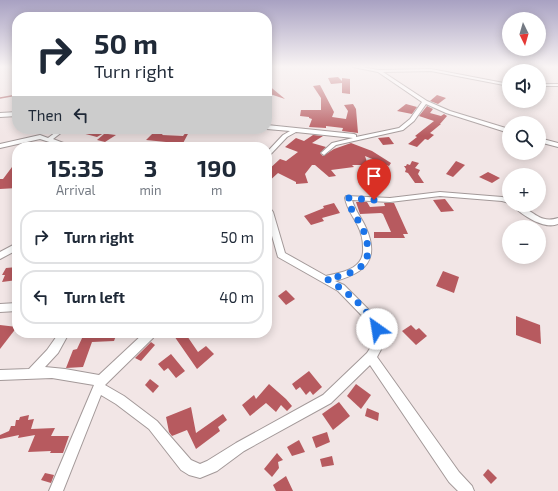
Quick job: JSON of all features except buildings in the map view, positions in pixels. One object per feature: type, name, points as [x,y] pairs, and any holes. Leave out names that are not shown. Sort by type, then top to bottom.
[{"type":"street","points":[[407,90],[425,102],[460,117],[502,129]]},
{"type":"street","points":[[324,153],[334,144],[359,137],[401,129],[412,120],[425,102]]},
{"type":"street","points":[[0,115],[12,114]]},
{"type":"street","points":[[272,128],[359,137]]},
{"type":"street","points":[[272,150],[285,136],[295,130]]},
{"type":"street","points":[[49,140],[57,134]]},
{"type":"street","points":[[16,142],[37,137],[45,137],[55,142]]},
{"type":"street","points":[[546,142],[558,145]]},
{"type":"street","points":[[0,146],[12,143]]},
{"type":"street","points":[[327,279],[350,274],[363,264],[369,254],[363,229],[357,216],[352,211],[348,198],[396,200],[426,195],[446,194],[502,198]]},
{"type":"street","points":[[526,212],[536,219],[546,223],[553,224],[558,221]]},
{"type":"street","points":[[0,375],[17,376],[33,372],[67,374],[100,384],[153,425],[186,465],[194,470],[200,470],[212,466],[240,447],[327,399],[371,357],[381,340],[372,319],[341,288],[281,255],[272,223]]},
{"type":"street","points":[[0,256],[12,249]]},
{"type":"street","points":[[0,308],[12,307]]},
{"type":"street","points":[[33,372],[48,359],[62,338]]},
{"type":"street","points":[[56,491],[100,384],[146,338]]},
{"type":"street","points":[[371,357],[454,477],[467,491]]},
{"type":"waterway","points":[[0,98],[12,96]]},
{"type":"route","points":[[374,200],[364,198],[348,198],[352,211],[357,216],[363,229],[369,254],[367,260],[350,274],[327,279],[341,288],[357,303],[372,319],[377,329]]}]
